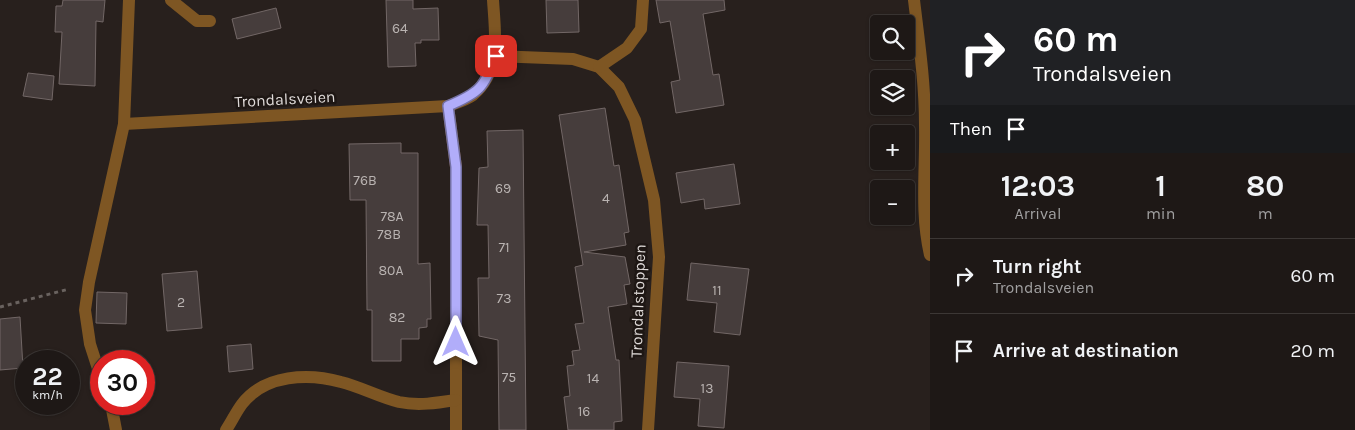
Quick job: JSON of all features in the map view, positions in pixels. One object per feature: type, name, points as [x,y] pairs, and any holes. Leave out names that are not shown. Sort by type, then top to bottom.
[{"type":"street","points":[[92,350],[85,310],[88,282],[124,124],[129,0]]},
{"type":"street","points":[[172,0],[197,21],[210,21]]},
{"type":"street","name":"Trondalsveien","points":[[124,124],[448,106],[472,96],[487,80],[496,56],[493,0]]},
{"type":"street","points":[[599,68],[627,48],[642,29],[643,0]]},
{"type":"street","points":[[914,0],[928,125],[923,199],[930,255]]},
{"type":"street","name":"Trondalstoppen","points":[[496,56],[573,59],[599,68],[619,87],[635,120],[654,200],[659,257],[648,430]]},
{"type":"street","points":[[448,106],[456,167],[456,430]]},
{"type":"street","points":[[226,430],[243,402],[263,387],[291,376],[316,377],[341,382],[400,402],[427,405],[456,400]]},
{"type":"street","points":[[113,415],[116,428]]},
{"type":"path","points":[[0,307],[88,282]]},
{"type":"building","points":[[63,0],[105,0],[103,22],[96,21],[95,86],[59,84],[62,32],[55,32],[56,6],[62,6]]},
{"type":"building","points":[[386,0],[413,0],[413,9],[438,8],[439,40],[421,40],[421,43],[415,43],[416,66],[388,67]]},
{"type":"building","points":[[546,0],[578,0],[579,32],[547,33]]},
{"type":"building","points":[[656,0],[724,0],[725,10],[703,14],[713,75],[719,74],[724,105],[676,113],[671,82],[680,80],[670,21],[660,23]]},
{"type":"building","points":[[276,8],[281,28],[237,39],[232,19]]},
{"type":"building","points":[[28,73],[54,76],[52,100],[23,96]]},
{"type":"building","points":[[605,108],[614,166],[619,165],[629,232],[624,233],[626,245],[584,252],[625,257],[630,284],[624,285],[627,304],[608,307],[616,360],[619,360],[622,421],[614,422],[614,430],[568,430],[564,397],[570,396],[567,366],[574,365],[572,351],[580,350],[575,324],[584,323],[575,267],[583,265],[559,115]]},
{"type":"building","points":[[523,130],[526,430],[499,430],[498,340],[479,336],[478,278],[489,278],[488,225],[477,225],[479,168],[488,167],[487,131]]},
{"type":"building","points":[[401,143],[401,153],[418,153],[418,264],[430,263],[431,319],[427,319],[427,327],[419,328],[419,339],[401,339],[401,361],[372,361],[372,310],[367,310],[366,200],[350,200],[349,144]]},
{"type":"building","points":[[734,164],[740,204],[705,209],[704,199],[681,203],[676,173]]},
{"type":"building","points":[[691,263],[749,269],[740,335],[714,332],[717,303],[687,300]]},
{"type":"building","points":[[197,271],[202,328],[167,331],[162,274]]},
{"type":"building","points":[[97,292],[127,293],[126,324],[96,323]]},
{"type":"building","points":[[20,317],[22,350],[15,350],[15,369],[0,370],[0,319]]},
{"type":"building","points":[[251,344],[253,369],[229,372],[227,346]]},
{"type":"building","points":[[677,362],[729,366],[724,428],[698,426],[700,399],[674,397]]},
{"type":"route","points":[[456,342],[456,167],[448,106],[472,96],[487,80],[496,56]]}]
